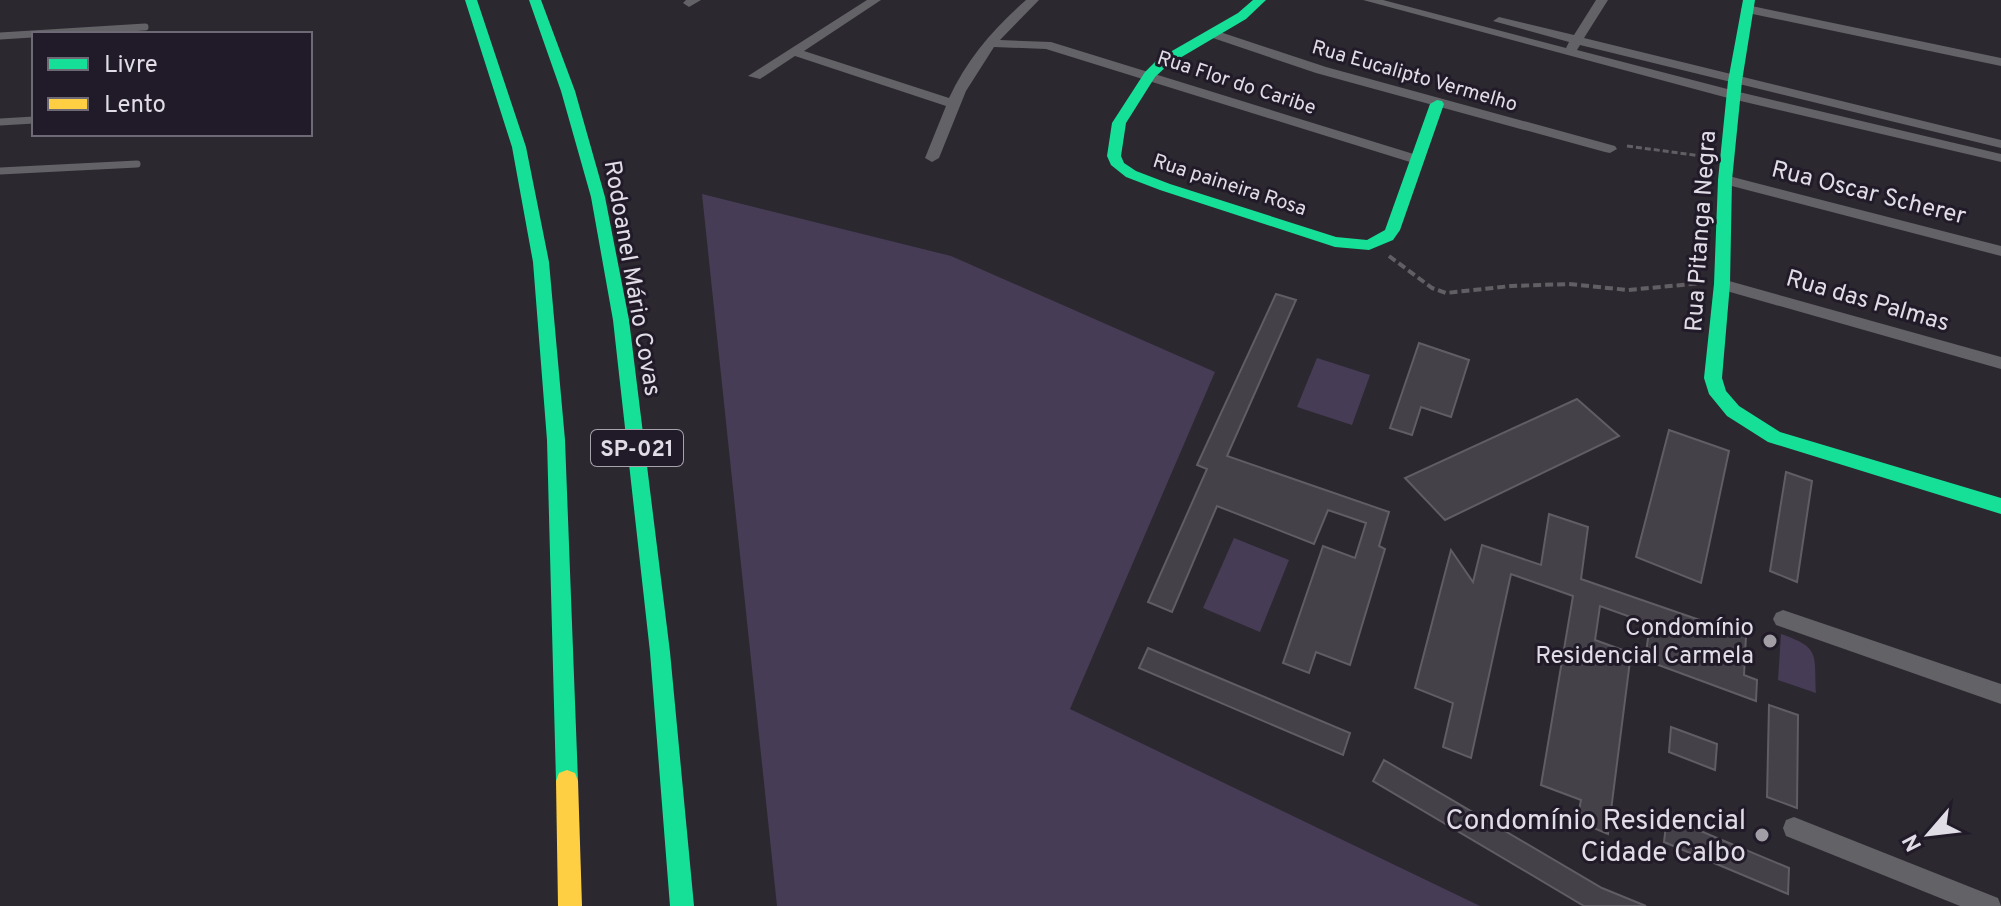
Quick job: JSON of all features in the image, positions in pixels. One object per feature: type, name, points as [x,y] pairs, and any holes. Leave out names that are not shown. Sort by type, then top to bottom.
[{"type":"main road","name":"SP-021","points":[[471,0],[508,108],[530,197],[546,297],[555,416],[565,646],[570,906]]},
{"type":"main road","name":"Rodoanel Mário Covas","points":[[535,0],[568,91],[598,197],[621,320],[660,652],[682,906]]},
{"type":"main road","name":"Rua paineira Rosa","points":[[1259,0],[1242,16],[1163,62],[1150,75],[1119,123],[1114,156],[1118,165],[1131,174],[1165,187],[1335,242],[1369,245]]},
{"type":"main road","name":"Rua Pitanga Negra","points":[[1748,5],[1734,88],[1725,180],[1722,284],[1713,378],[1718,394],[1733,411],[1774,437],[2001,506]]},
{"type":"main road","points":[[1369,245],[1388,236],[1392,230],[1437,104]]},
{"type":"street","points":[[755,76],[875,0]]},
{"type":"street","points":[[932,158],[951,103],[1009,20],[1033,0]]},
{"type":"street","points":[[1369,0],[1421,4],[1442,13],[1734,88],[2001,144]]},
{"type":"street","points":[[1573,47],[1602,0]]},
{"type":"street","points":[[1748,5],[2001,62]]},
{"type":"street","points":[[1009,20],[1047,45]]},
{"type":"street","name":"Rua Eucalipto Vermelho","points":[[1211,33],[1264,53],[1437,104],[1610,149]]},
{"type":"street","points":[[991,43],[1047,45]]},
{"type":"street","name":"Rua Flor do Caribe","points":[[1047,45],[1415,159]]},
{"type":"street","points":[[795,52],[951,103]]},
{"type":"street","points":[[1833,111],[2001,158]]},
{"type":"street","name":"Rua Oscar Scherer","points":[[1725,180],[2001,251]]},
{"type":"street","name":"Rua das Palmas","points":[[1722,284],[2001,363]]},
{"type":"street","points":[[1783,619],[2001,694]]},
{"type":"street","points":[[1794,828],[1990,906]]},
{"type":"lane","points":[[64,32],[145,27]]},
{"type":"lane","points":[[0,36],[32,34]]},
{"type":"lane","points":[[0,122],[32,120]]},
{"type":"lane","points":[[0,171],[137,164]]},
{"type":"path","points":[[1610,149],[1632,146],[1727,158]]},
{"type":"path","points":[[1369,245],[1396,259],[1432,288],[1446,293],[1569,284],[1628,290],[1691,282],[1722,284]]},
{"type":"shaded area","points":[[702,194],[951,256],[1215,372],[1070,709],[1480,906],[777,906]]},
{"type":"shaded area","points":[[1317,358],[1370,375],[1352,425],[1297,407]]},
{"type":"shaded area","points":[[1234,538],[1289,560],[1260,632],[1203,608]]},
{"type":"shaded area","points":[[1781,634],[1803,644],[1813,654],[1816,693],[1778,680]]},
{"type":"building","points":[[1276,294],[1296,300],[1227,456],[1389,512],[1379,546],[1385,549],[1350,665],[1316,652],[1309,673],[1283,663],[1323,546],[1355,558],[1366,523],[1328,510],[1314,544],[1217,506],[1172,612],[1148,602],[1207,469],[1197,465]]},
{"type":"building","points":[[1419,343],[1469,360],[1451,417],[1421,407],[1412,435],[1390,428]]},
{"type":"building","points":[[1577,399],[1619,436],[1445,520],[1405,478]]},
{"type":"building","points":[[1669,430],[1729,451],[1701,583],[1636,557]]},
{"type":"building","points":[[1786,472],[1812,481],[1797,582],[1770,571]]},
{"type":"building","points":[[1549,514],[1588,527],[1581,579],[1746,636],[1744,675],[1757,680],[1756,701],[1645,660],[1650,624],[1600,606],[1595,640],[1631,653],[1608,834],[1577,821],[1581,800],[1541,785],[1573,596],[1511,574],[1471,758],[1443,747],[1453,703],[1415,688],[1451,550],[1473,582],[1482,545],[1541,565]]},
{"type":"building","points":[[1148,648],[1350,733],[1343,755],[1139,668]]},
{"type":"building","points":[[1769,705],[1798,715],[1797,808],[1767,797]]},
{"type":"building","points":[[1671,727],[1717,744],[1715,770],[1669,752]]},
{"type":"building","points":[[1384,760],[1602,888],[1646,906],[1584,906],[1373,781]]},
{"type":"building","points":[[1667,817],[1789,868],[1788,894],[1664,842]]},
{"type":"traffic: fast","points":[[471,0],[519,147],[541,262],[556,440],[567,781]]},
{"type":"traffic: fast","points":[[535,0],[568,91],[598,197],[621,320],[660,652],[682,906]]},
{"type":"traffic: fast","points":[[1260,0],[1242,16],[1163,62],[1150,75],[1119,123],[1114,156],[1118,165],[1131,174],[1165,187],[1335,242],[1369,245],[1388,236],[1392,230],[1437,104]]},
{"type":"traffic: fast","points":[[1749,0],[1735,81],[1725,180],[1722,284],[1713,378],[1718,394],[1733,411],[1774,437],[2001,506]]},
{"type":"traffic: slow","points":[[567,781],[570,906]]},
{"type":"place","name":"Condomínio Residencial Carmela","points":[[1770,641]]},
{"type":"place","name":"Condomínio Residencial Cidade Calbo","points":[[1762,835]]}]
